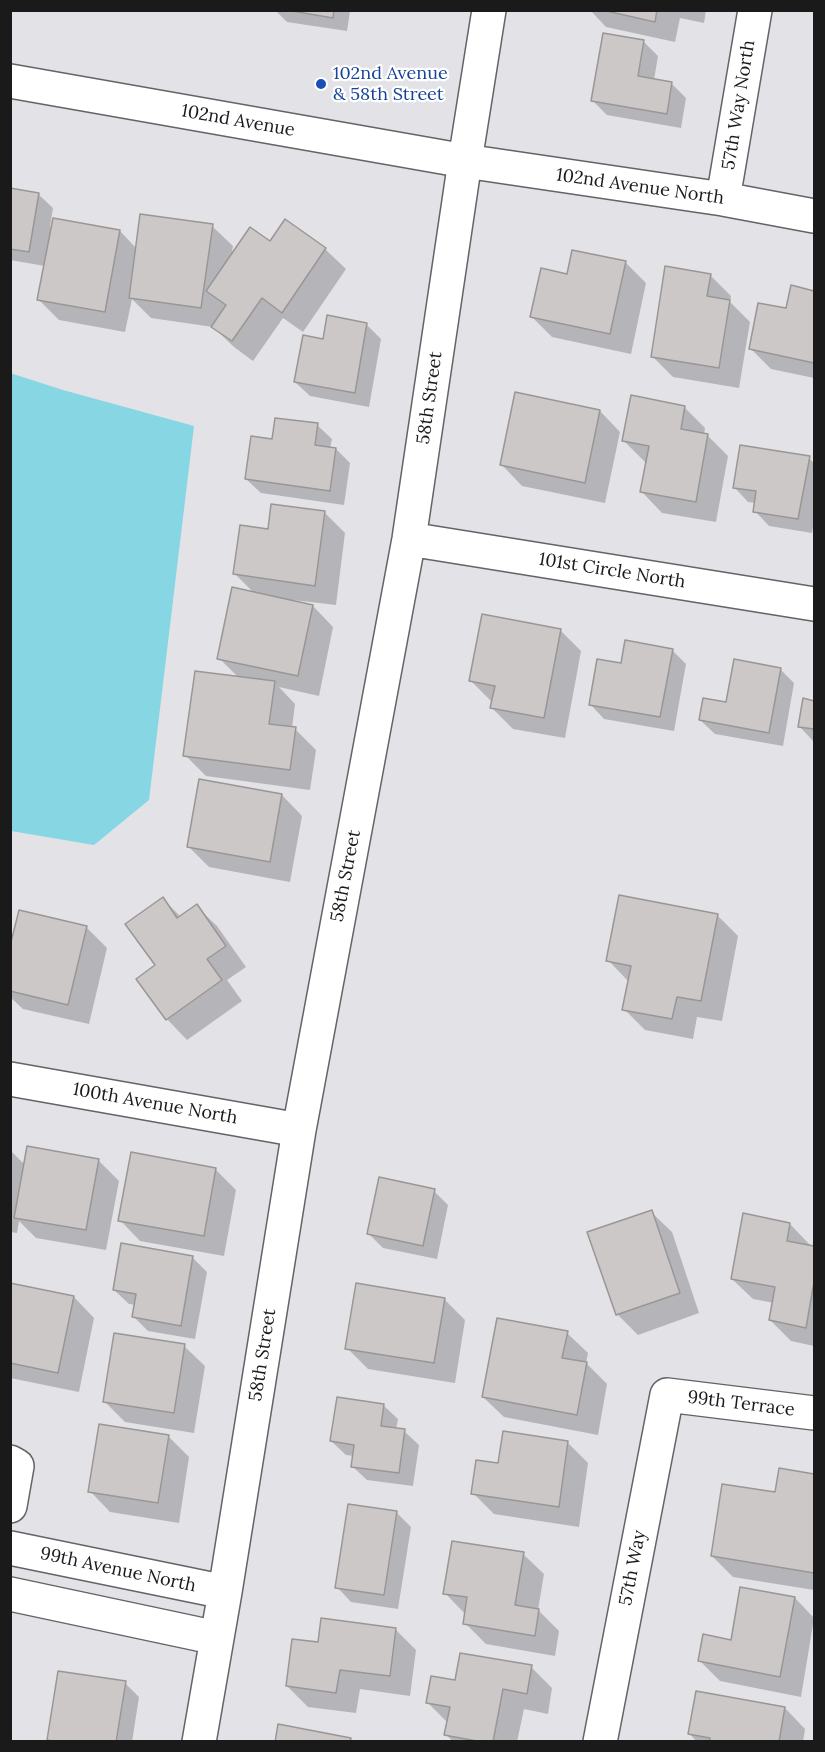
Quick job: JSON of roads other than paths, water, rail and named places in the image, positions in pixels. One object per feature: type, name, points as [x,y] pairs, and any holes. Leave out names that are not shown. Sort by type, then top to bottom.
[{"type":"street","name":"58th Street","points":[[199,1742],[299,1130],[409,539],[489,10]]},
{"type":"street","name":"57th Way North","points":[[723,199],[755,10]]},
{"type":"street","name":"102nd Avenue","points":[[10,81],[465,161]]},
{"type":"street","name":"102nd Avenue North","points":[[465,161],[723,199],[814,216]]},
{"type":"street","name":"101st Circle North","points":[[409,539],[814,604]]},
{"type":"street","name":"100th Avenue North","points":[[10,1079],[299,1130]]},
{"type":"street","name":"99th Terrace","points":[[667,1395],[814,1413]]},
{"type":"street","name":"57th Way","points":[[600,1742],[667,1395]]},
{"type":"street","points":[[10,1462],[17,1466],[10,1506]]},
{"type":"street","name":"99th Avenue North","points":[[10,1548],[225,1592]]},
{"type":"street","points":[[10,1594],[217,1638]]},
{"type":"water","points":[[10,373],[194,426],[149,800],[94,845],[11,831]]},
{"type":"place","name":"102nd Avenue & 58th Street","points":[[321,84]]}]
